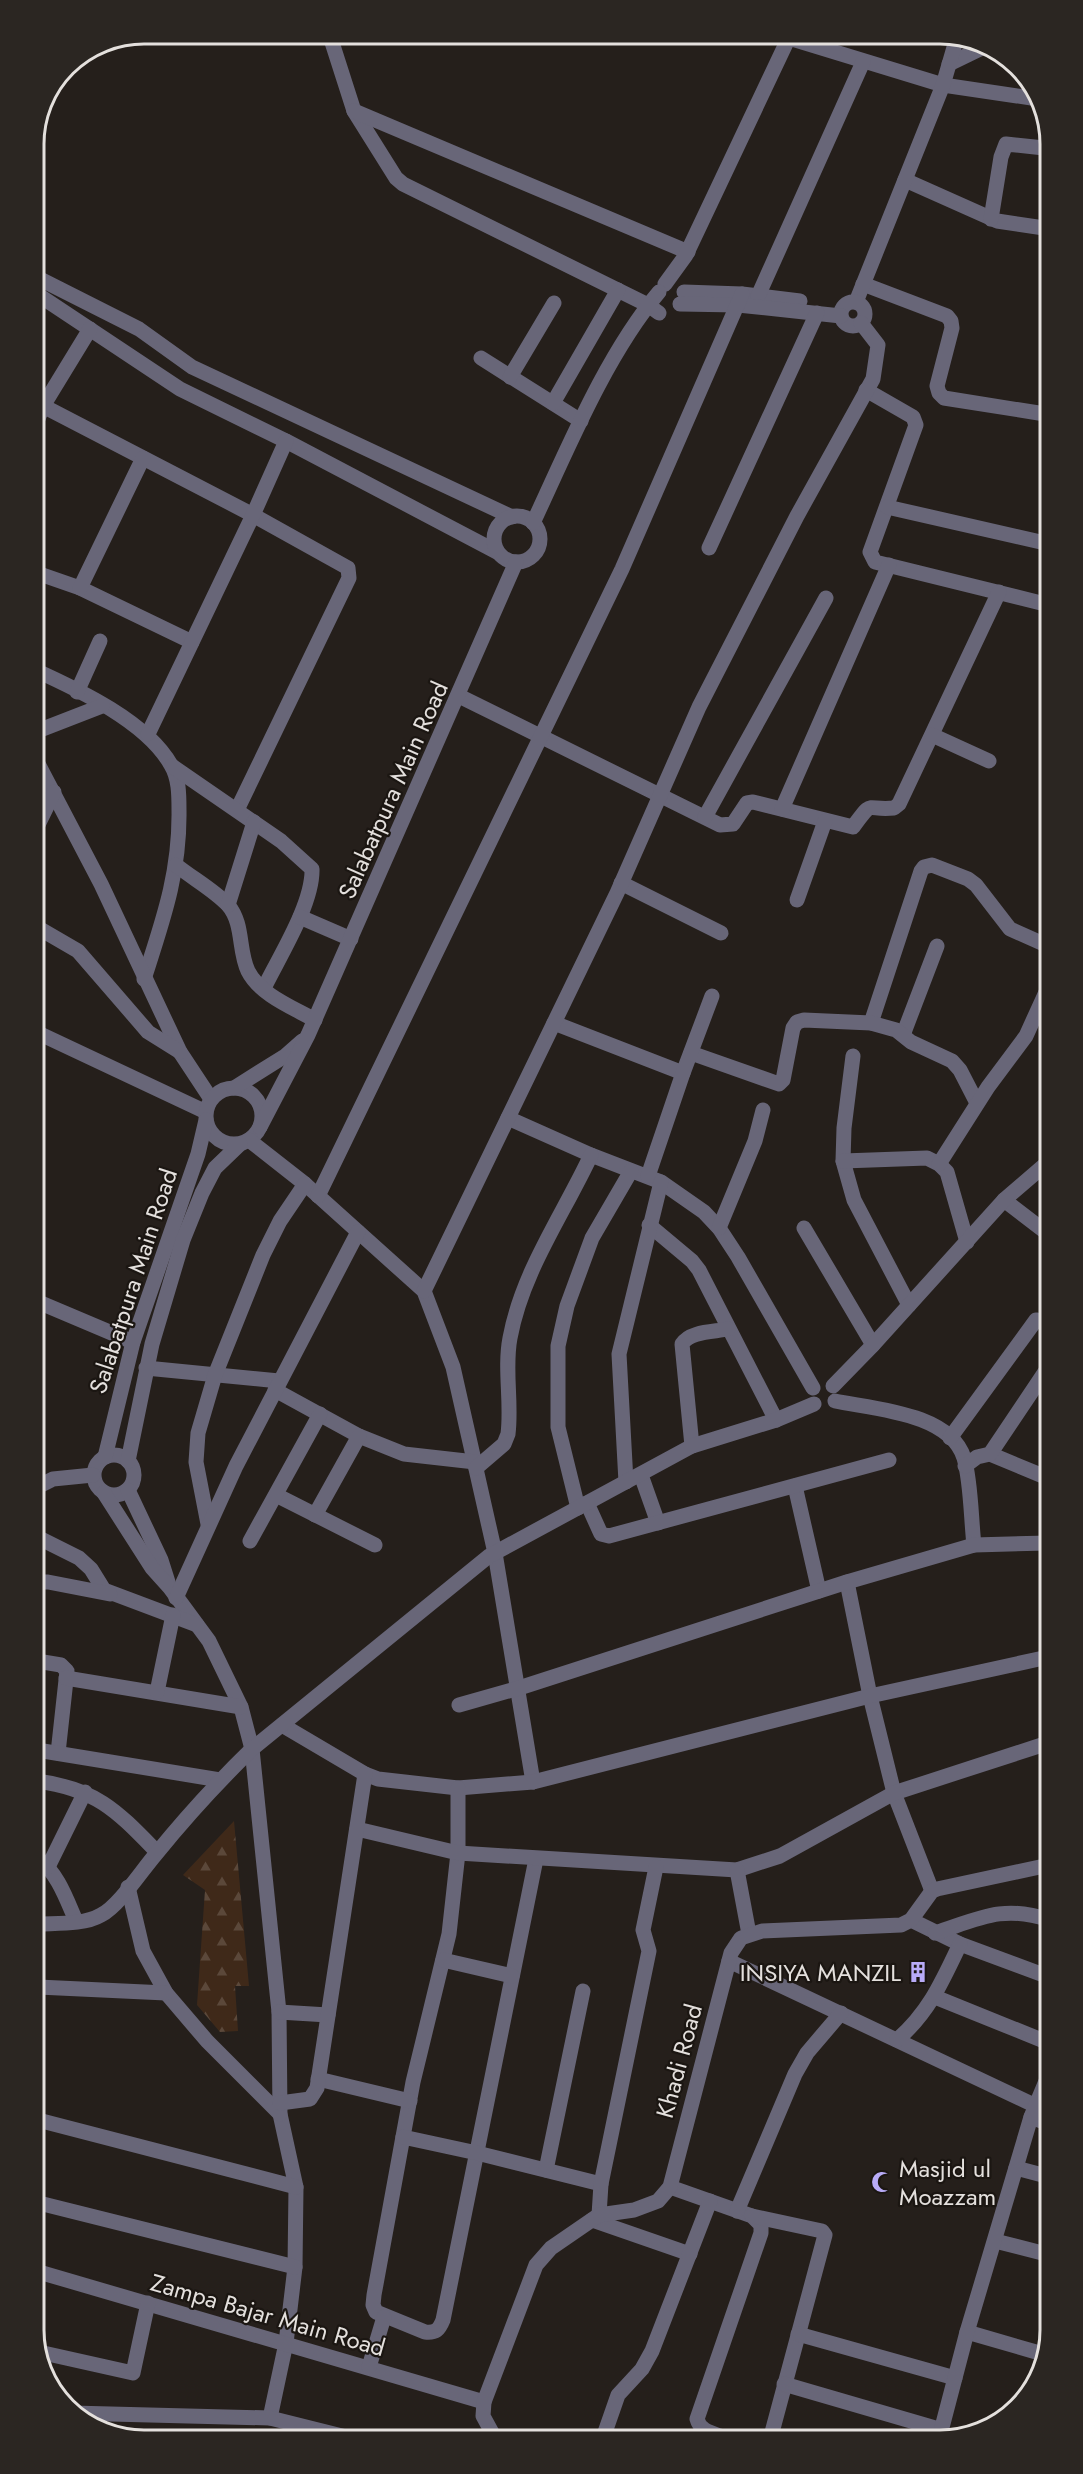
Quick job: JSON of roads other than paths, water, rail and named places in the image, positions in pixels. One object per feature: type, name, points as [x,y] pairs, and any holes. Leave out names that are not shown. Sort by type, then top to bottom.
[{"type":"street","points":[[333,44],[354,111],[396,178],[403,184],[618,290],[670,301],[740,299],[759,296],[864,311],[861,323],[878,345],[873,379],[797,516],[710,686],[621,884],[424,1292]]},
{"type":"street","points":[[670,301],[687,253],[786,44]]},
{"type":"street","points":[[812,44],[863,62],[943,85],[1028,98]]},
{"type":"street","points":[[740,299],[816,313],[847,308],[863,284],[943,85],[955,45]]},
{"type":"street","points":[[949,64],[977,51]]},
{"type":"street","points":[[759,296],[863,62]]},
{"type":"street","points":[[354,111],[687,253]]},
{"type":"street","points":[[991,219],[1000,157],[1006,144],[1040,148]]},
{"type":"street","points":[[905,180],[991,219],[1040,227]]},
{"type":"street","points":[[662,288],[687,253]]},
{"type":"street","points":[[44,281],[139,329],[192,366],[512,517],[526,518],[533,523],[539,537],[536,552],[524,561],[516,562],[502,557],[497,552],[286,441],[180,389],[44,299]]},
{"type":"street","points":[[533,523],[581,421],[631,328],[670,301],[677,284],[662,288]]},
{"type":"street","points":[[863,284],[946,316],[951,321],[952,328],[937,386],[944,398],[1040,413]]},
{"type":"street","points":[[662,288],[670,301]]},
{"type":"street","points":[[553,403],[618,290]]},
{"type":"street","points":[[318,1196],[622,569],[740,299]]},
{"type":"street","points":[[510,377],[554,303]]},
{"type":"street","points":[[709,548],[816,313]]},
{"type":"street","points":[[44,404],[90,329]]},
{"type":"street","points":[[481,358],[581,421]]},
{"type":"street","points":[[866,390],[913,417],[916,425],[870,552],[874,562],[1040,603]]},
{"type":"street","points":[[44,407],[342,562],[348,568],[349,578],[237,810]]},
{"type":"street","points":[[148,734],[286,441]]},
{"type":"street","points":[[80,588],[143,458]]},
{"type":"street","points":[[887,507],[1040,542]]},
{"type":"street","points":[[497,552],[495,530],[499,524],[512,517]]},
{"type":"street","name":"Salabatpura Main Road","points":[[260,1127],[315,1020],[516,562]]},
{"type":"street","points":[[782,809],[889,566]]},
{"type":"street","points":[[44,575],[80,588],[192,642]]},
{"type":"street","points":[[459,696],[705,817],[728,826],[733,824],[747,803],[753,802],[853,827],[866,808],[873,806],[894,808],[899,804],[999,592]]},
{"type":"street","points":[[705,817],[826,598]]},
{"type":"street","points":[[77,692],[100,641]]},
{"type":"street","points":[[44,675],[148,734],[172,766],[254,822],[302,858],[312,869],[313,879],[300,917],[264,988]]},
{"type":"street","points":[[44,729],[102,706]]},
{"type":"street","points":[[932,735],[989,761]]},
{"type":"street","points":[[144,979],[171,891],[176,865],[179,791],[172,766]]},
{"type":"street","points":[[44,774],[101,884],[208,1110],[214,1137],[222,1142],[245,1142],[305,1184],[424,1292],[453,1366],[495,1552],[533,1782]]},
{"type":"street","points":[[44,810],[54,792]]},
{"type":"street","points":[[797,900],[825,821]]},
{"type":"street","points":[[228,905],[254,822]]},
{"type":"street","points":[[176,865],[228,905],[238,922],[248,970],[254,980],[315,1020]]},
{"type":"street","points":[[871,1023],[921,871],[927,865],[968,879],[984,893],[1010,929],[1040,942]]},
{"type":"street","points":[[621,884],[721,933]]},
{"type":"street","points":[[300,917],[351,939]]},
{"type":"street","points":[[44,931],[78,951],[148,1032],[180,1052]]},
{"type":"street","points":[[903,1035],[937,946]]},
{"type":"street","points":[[626,1482],[620,1354],[649,1225],[654,1179],[683,1073],[712,996]]},
{"type":"street","points":[[939,1164],[977,1103],[1026,1036],[1040,1005]]},
{"type":"street","points":[[691,1053],[779,1084],[783,1080],[793,1028],[797,1022],[804,1020],[871,1023],[887,1026],[911,1042],[952,1062],[960,1070],[977,1103]]},
{"type":"street","points":[[554,1023],[683,1073]]},
{"type":"street","points":[[234,1088],[285,1056],[308,1035]]},
{"type":"street","points":[[44,1036],[208,1110]]},
{"type":"street","points":[[853,1056],[844,1128],[843,1161],[855,1200],[909,1305]]},
{"type":"street","points":[[208,1110],[225,1089],[244,1090],[258,1101],[262,1109],[260,1127],[245,1142]]},
{"type":"street","name":"Salabatpura Main Road","points":[[105,1457],[133,1342],[198,1154],[208,1110]]},
{"type":"street","points":[[719,1228],[755,1141],[764,1110]]},
{"type":"street","points":[[508,1118],[591,1155],[654,1179],[704,1212],[719,1228],[813,1388]]},
{"type":"street","name":"Salabatpura Main Road","points":[[128,1461],[146,1368],[183,1240],[215,1168],[245,1142]]},
{"type":"street","points":[[146,1368],[215,1375],[277,1385],[359,1437],[404,1454],[475,1465],[504,1444],[508,1434],[509,1341],[515,1313],[546,1239],[591,1155]]},
{"type":"street","points":[[843,1161],[927,1158],[939,1164],[947,1172],[967,1242]]},
{"type":"street","points":[[44,1924],[100,1916],[116,1904],[157,1852],[220,1780],[252,1749],[495,1552],[692,1446],[776,1420],[814,1404],[825,1408],[873,1345],[1004,1200],[1040,1169]]},
{"type":"street","points":[[631,1171],[592,1238],[567,1306],[558,1346],[558,1427],[583,1506],[601,1534],[604,1536],[658,1523],[889,1460]]},
{"type":"street","points":[[208,1524],[196,1462],[198,1433],[215,1375],[263,1255],[280,1221],[305,1184]]},
{"type":"street","points":[[1004,1200],[1040,1228]]},
{"type":"street","points":[[649,1225],[692,1261],[699,1270],[776,1420]]},
{"type":"street","points":[[804,1228],[873,1345]]},
{"type":"street","points":[[173,1593],[277,1385],[358,1232]]},
{"type":"street","points":[[44,1304],[133,1342]]},
{"type":"street","points":[[950,1438],[1036,1320],[1040,1321]]},
{"type":"street","points":[[692,1446],[682,1344],[686,1338],[692,1336],[728,1329]]},
{"type":"street","points":[[990,1454],[1040,1379]]},
{"type":"street","points":[[814,1404],[811,1396],[813,1388],[820,1383],[834,1394],[925,1420],[950,1438],[964,1456],[974,1545]]},
{"type":"street","points":[[250,1541],[320,1414]]},
{"type":"street","points":[[315,1515],[359,1437]]},
{"type":"street","points":[[966,1466],[977,1457],[990,1454],[1040,1475]]},
{"type":"street","points":[[104,1493],[117,1495],[128,1490],[134,1478],[132,1466],[117,1455],[105,1457],[96,1464],[93,1475],[96,1486],[104,1493],[152,1568],[197,1624],[223,1669],[241,1707],[252,1749],[279,2012],[280,2108],[296,2187],[295,2267],[286,2343],[270,2418]]},
{"type":"street","points":[[44,1484],[53,1479],[93,1475]]},
{"type":"street","points":[[641,1475],[658,1523]]},
{"type":"street","points":[[795,1486],[819,1591]]},
{"type":"street","points":[[128,1490],[161,1560],[173,1593]]},
{"type":"street","points":[[276,1495],[375,1545]]},
{"type":"street","points":[[44,1540],[79,1558],[91,1569],[104,1590],[197,1624]]},
{"type":"street","points":[[459,1705],[519,1688],[847,1582],[974,1545],[1040,1543]]},
{"type":"street","points":[[44,1582],[114,1595]]},
{"type":"street","points":[[847,1582],[870,1696],[894,1793],[932,1891]]},
{"type":"street","points":[[157,1692],[172,1615]]},
{"type":"street","points":[[282,1725],[365,1774],[378,1779],[458,1788],[533,1782],[870,1696],[1040,1659]]},
{"type":"street","points":[[44,1663],[64,1667],[67,1671],[58,1753]]},
{"type":"street","points":[[66,1678],[241,1707]]},
{"type":"street","points":[[357,1829],[458,1852],[656,1867],[737,1870],[780,1856],[894,1793],[1040,1746]]},
{"type":"street","points":[[44,1751],[220,1780]]},
{"type":"street","points":[[280,2108],[310,2099],[317,2088],[365,1774]]},
{"type":"street","points":[[44,1782],[64,1784],[85,1792],[117,1812],[157,1852]]},
{"type":"street","points":[[458,1788],[458,1852],[453,1907],[410,2101],[373,2305],[376,2312],[384,2317],[425,2332],[434,2333],[439,2329],[443,2320],[536,1859]]},
{"type":"street","points":[[44,1860],[85,1792]]},
{"type":"street","points":[[44,1864],[76,1921]]},
{"type":"street","points":[[595,2218],[649,1951],[643,1930],[656,1867]]},
{"type":"street","points":[[737,1870],[749,1934],[762,1931],[901,1925],[911,1920],[932,1891],[954,1884],[1040,1867]]},
{"type":"street","points":[[128,1887],[143,1951],[165,1994],[207,2041],[280,2108]]},
{"type":"street","points":[[935,1933],[994,1914],[1023,1912],[1040,1917]]},
{"type":"street","points":[[911,1920],[960,1944],[1040,1974]]},
{"type":"street","name":"Khadi Road","points":[[670,2187],[729,1961],[736,1944],[749,1934]]},
{"type":"street","points":[[897,2040],[911,2028],[935,1997],[960,1944]]},
{"type":"street","points":[[443,1960],[512,1976]]},
{"type":"street","points":[[729,1961],[897,2040],[1040,2117]]},
{"type":"street","points":[[44,1986],[165,1994]]},
{"type":"street","points":[[546,2170],[583,1991]]},
{"type":"street","points":[[935,1997],[1040,2039]]},
{"type":"street","points":[[279,2012],[328,2015]]},
{"type":"street","points":[[737,2211],[799,2067],[824,2030],[841,2013]]},
{"type":"street","points":[[318,2079],[410,2101]]},
{"type":"street","points":[[942,2430],[1016,2168],[1040,2097]]},
{"type":"street","points":[[44,2122],[296,2187]]},
{"type":"street","points":[[403,2137],[477,2152],[601,2184]]},
{"type":"street","points":[[1016,2168],[1040,2174]]},
{"type":"street","points":[[490,2430],[483,2416],[484,2402],[536,2265],[551,2248],[595,2218],[634,2210],[658,2201],[670,2187],[752,2216],[822,2231],[825,2235],[825,2242],[772,2430]]},
{"type":"street","points":[[606,2430],[618,2395],[642,2369],[652,2351],[710,2201]]},
{"type":"street","points":[[44,2204],[295,2267]]},
{"type":"street","points":[[704,2430],[698,2425],[697,2419],[761,2233],[761,2224],[752,2216]]},
{"type":"street","points":[[595,2218],[690,2254]]},
{"type":"street","points":[[995,2241],[1040,2252]]},
{"type":"street","name":"Zampa Bajar Main Road","points":[[44,2273],[484,2402]]},
{"type":"street","points":[[46,2354],[133,2373],[148,2303]]},
{"type":"street","points":[[369,2367],[384,2317]]},
{"type":"street","points":[[968,2332],[1037,2352]]},
{"type":"street","points":[[798,2334],[956,2378]]},
{"type":"street","points":[[784,2384],[934,2430]]},
{"type":"street","points":[[88,2413],[270,2418],[318,2430]]},
{"type":"place","name":"INSIYA MANZIL","points":[[918,1972]]},
{"type":"place","name":"Masjid ul Moazzam","points":[[882,2182]]}]
